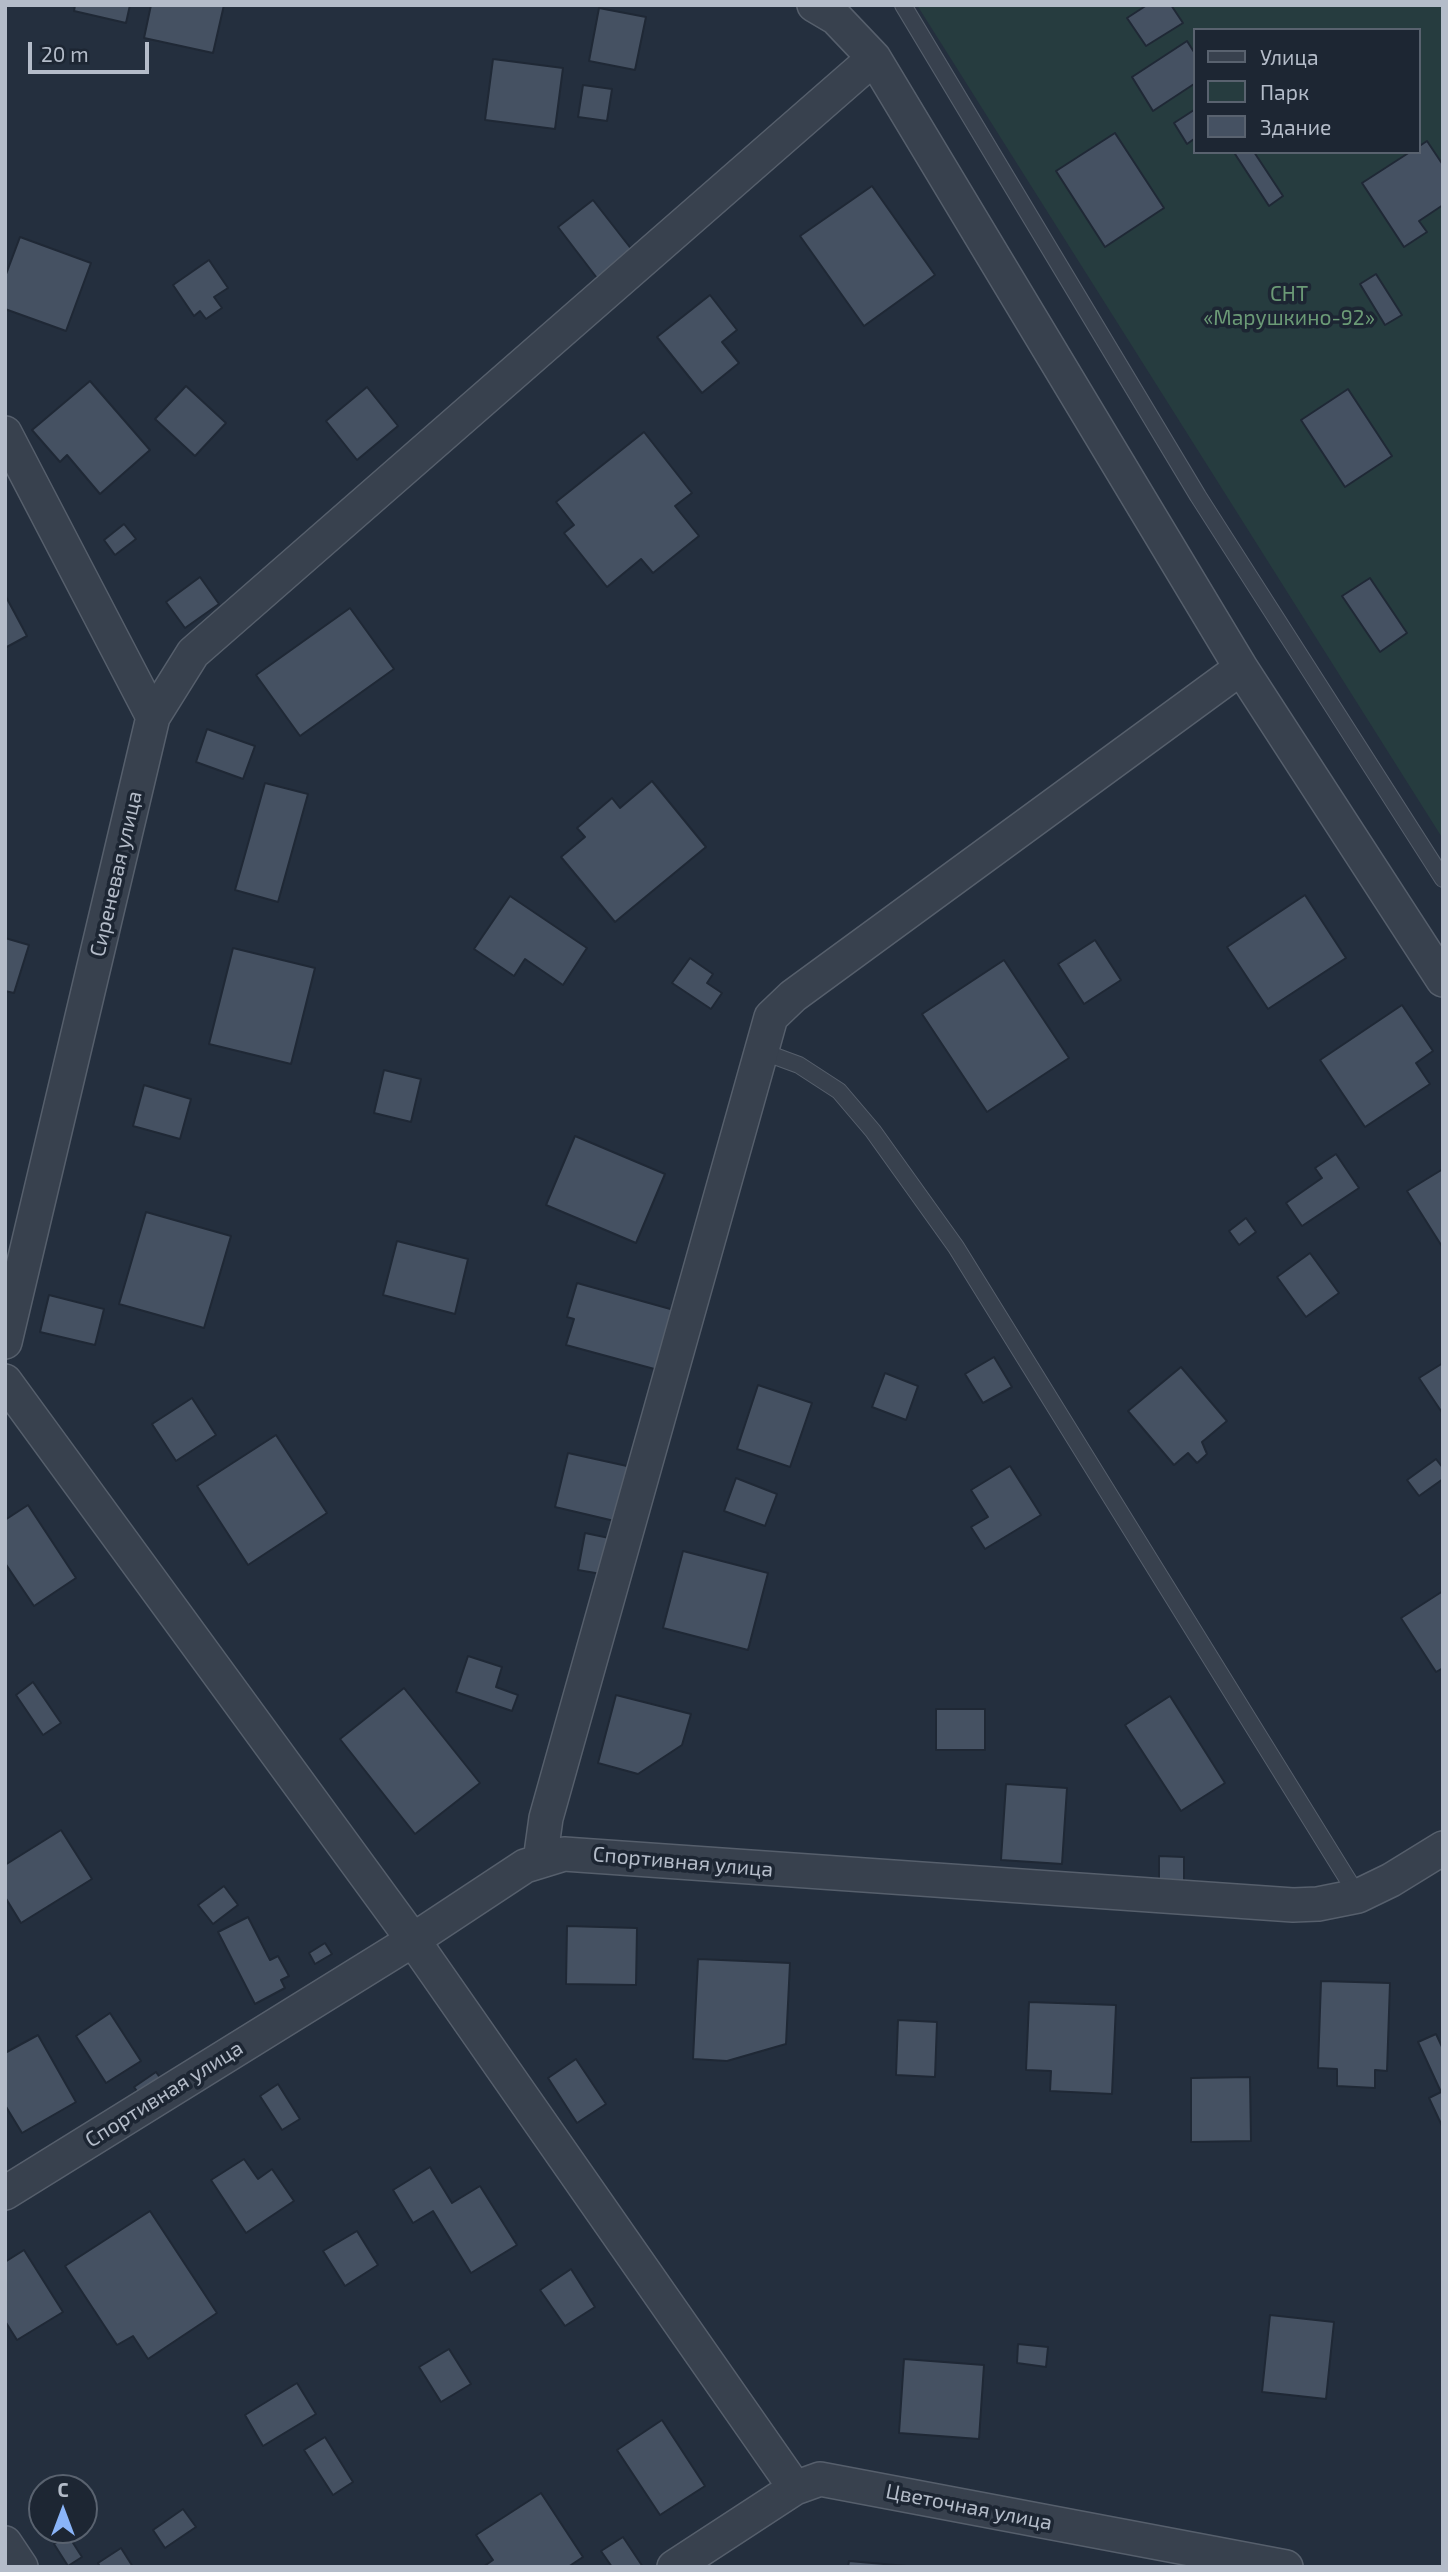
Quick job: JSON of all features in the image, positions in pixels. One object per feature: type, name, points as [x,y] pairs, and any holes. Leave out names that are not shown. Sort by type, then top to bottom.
[{"type":"street","points":[[814,5],[836,18],[874,58],[1241,668],[1443,980]]},
{"type":"street","name":"Сиреневая улица","points":[[5,1342],[153,717],[193,653],[205,639],[874,58]]},
{"type":"street","points":[[5,433],[153,717]]},
{"type":"street","points":[[540,1861],[546,1818],[771,1017],[793,996],[1241,668]]},
{"type":"street","points":[[5,1381],[413,1940],[795,2487]]},
{"type":"street","name":"Спортивная улица","points":[[5,2193],[413,1940],[525,1866],[564,1854],[1293,1905],[1318,1904],[1358,1896],[1408,1871],[1443,1848]]},
{"type":"street","name":"Цветочная улица","points":[[674,2567],[795,2487],[820,2479],[1286,2567]]},
{"type":"street","points":[[5,2543],[21,2567]]},
{"type":"lane","points":[[904,5],[1198,496],[1443,879]]},
{"type":"lane","points":[[761,1051],[799,1065],[839,1091],[873,1131],[956,1247],[1358,1896]]},
{"type":"green space","name":"СНТ «Марушкино-92»","points":[[917,5],[1443,5],[1443,839]]},
{"type":"building","points":[[75,5],[130,5],[126,23],[74,11]]},
{"type":"building","points":[[151,5],[224,5],[213,53],[144,38]]},
{"type":"building","points":[[1147,5],[1171,5],[1183,23],[1146,46],[1127,18]]},
{"type":"building","points":[[599,8],[646,17],[635,70],[589,61]]},
{"type":"building","points":[[1187,41],[1192,49],[1192,85],[1153,111],[1132,77]]},
{"type":"building","points":[[493,59],[563,68],[555,129],[485,120]]},
{"type":"building","points":[[583,85],[612,89],[607,121],[578,117]]},
{"type":"building","points":[[1192,111],[1192,140],[1187,144],[1174,123]]},
{"type":"building","points":[[1115,133],[1164,208],[1105,247],[1056,171]]},
{"type":"building","points":[[1427,141],[1443,165],[1443,205],[1419,221],[1427,232],[1404,247],[1362,183],[1407,154],[1420,154],[1420,146]]},
{"type":"building","points":[[1235,154],[1255,154],[1283,196],[1269,206]]},
{"type":"building","points":[[872,186],[935,275],[864,326],[800,236]]},
{"type":"building","points":[[593,200],[636,255],[600,282],[558,227]]},
{"type":"building","points":[[20,237],[91,263],[66,331],[5,309],[5,277]]},
{"type":"building","points":[[209,260],[228,288],[214,297],[222,308],[206,319],[200,311],[194,316],[173,285]]},
{"type":"building","points":[[1376,274],[1402,315],[1385,325],[1360,284]]},
{"type":"building","points":[[710,295],[737,330],[722,342],[739,363],[702,393],[657,337]]},
{"type":"building","points":[[90,381],[150,450],[100,494],[67,455],[60,462],[32,430]]},
{"type":"building","points":[[186,386],[226,423],[195,456],[155,419]]},
{"type":"building","points":[[367,387],[398,426],[357,460],[326,421]]},
{"type":"building","points":[[1348,389],[1392,456],[1345,487],[1301,420]]},
{"type":"building","points":[[644,432],[692,493],[675,506],[699,536],[653,573],[641,559],[607,587],[564,533],[574,525],[556,502]]},
{"type":"building","points":[[124,524],[136,539],[115,555],[104,540]]},
{"type":"building","points":[[200,577],[219,604],[185,628],[166,602]]},
{"type":"building","points":[[1370,578],[1407,633],[1380,652],[1342,596]]},
{"type":"building","points":[[5,595],[27,636],[5,648]]},
{"type":"building","points":[[350,608],[394,669],[300,736],[256,675]]},
{"type":"building","points":[[207,729],[255,746],[243,779],[196,762]]},
{"type":"building","points":[[652,781],[706,847],[615,922],[561,857],[585,837],[577,828],[612,798],[620,808]]},
{"type":"building","points":[[265,783],[308,794],[278,902],[235,890]]},
{"type":"building","points":[[1305,895],[1346,958],[1268,1009],[1227,947]]},
{"type":"building","points":[[510,896],[587,948],[563,985],[525,959],[514,976],[474,949]]},
{"type":"building","points":[[5,938],[29,945],[14,993],[5,991]]},
{"type":"building","points":[[1095,940],[1121,980],[1084,1004],[1058,964]]},
{"type":"building","points":[[233,948],[315,968],[291,1064],[209,1044]]},
{"type":"building","points":[[690,958],[713,974],[707,983],[722,993],[711,1009],[672,983]]},
{"type":"building","points":[[1004,960],[1069,1058],[987,1112],[922,1014]]},
{"type":"building","points":[[1402,1005],[1433,1051],[1416,1063],[1430,1084],[1365,1127],[1320,1060]]},
{"type":"building","points":[[384,1070],[421,1079],[411,1122],[374,1113]]},
{"type":"building","points":[[144,1085],[191,1099],[180,1139],[133,1126]]},
{"type":"building","points":[[575,1136],[665,1174],[636,1243],[546,1205]]},
{"type":"building","points":[[1336,1154],[1359,1188],[1302,1226],[1286,1203],[1322,1178],[1315,1168]]},
{"type":"building","points":[[1443,1169],[1443,1248],[1407,1191]]},
{"type":"building","points":[[146,1212],[231,1236],[204,1328],[119,1304]]},
{"type":"building","points":[[1246,1218],[1256,1232],[1239,1245],[1229,1231]]},
{"type":"building","points":[[397,1241],[468,1259],[455,1314],[383,1295]]},
{"type":"building","points":[[1310,1253],[1339,1293],[1306,1317],[1277,1277]]},
{"type":"building","points":[[577,1283],[674,1310],[658,1370],[566,1345],[574,1319],[567,1317]]},
{"type":"building","points":[[49,1295],[104,1309],[95,1345],[40,1332]]},
{"type":"building","points":[[994,1357],[1012,1387],[983,1403],[965,1374]]},
{"type":"building","points":[[1443,1363],[1443,1414],[1419,1378]]},
{"type":"building","points":[[1181,1367],[1227,1421],[1202,1442],[1207,1454],[1197,1463],[1188,1453],[1174,1465],[1128,1411]]},
{"type":"building","points":[[885,1373],[918,1386],[906,1420],[872,1407]]},
{"type":"building","points":[[758,1385],[812,1403],[790,1467],[737,1449]]},
{"type":"building","points":[[192,1398],[216,1435],[176,1461],[152,1424]]},
{"type":"building","points":[[276,1435],[327,1513],[248,1565],[197,1486]]},
{"type":"building","points":[[568,1453],[636,1468],[623,1523],[555,1507]]},
{"type":"building","points":[[1436,1459],[1443,1468],[1443,1479],[1419,1496],[1407,1480]]},
{"type":"building","points":[[1010,1466],[1041,1515],[985,1549],[971,1527],[988,1517],[971,1490]]},
{"type":"building","points":[[736,1478],[777,1494],[765,1526],[724,1511]]},
{"type":"building","points":[[28,1505],[76,1578],[34,1606],[5,1563],[5,1520]]},
{"type":"building","points":[[585,1533],[614,1539],[607,1575],[578,1570]]},
{"type":"building","points":[[683,1551],[768,1573],[748,1650],[663,1628]]},
{"type":"building","points":[[1443,1591],[1443,1668],[1436,1672],[1401,1618]]},
{"type":"building","points":[[468,1656],[502,1667],[496,1687],[518,1695],[512,1711],[456,1692]]},
{"type":"building","points":[[33,1682],[61,1723],[43,1735],[16,1695]]},
{"type":"building","points":[[404,1688],[480,1783],[415,1834],[340,1739]]},
{"type":"building","points":[[616,1695],[691,1714],[682,1745],[638,1774],[598,1763]]},
{"type":"building","points":[[1170,1696],[1225,1783],[1181,1811],[1125,1725]]},
{"type":"building","points":[[936,1709],[985,1709],[985,1750],[936,1750]]},
{"type":"building","points":[[1006,1784],[1067,1788],[1062,1864],[1001,1860]]},
{"type":"building","points":[[61,1830],[92,1879],[21,1923],[5,1897],[5,1865]]},
{"type":"building","points":[[1159,1856],[1184,1857],[1184,1884],[1159,1884]]},
{"type":"building","points":[[224,1886],[238,1905],[213,1924],[198,1905]]},
{"type":"building","points":[[248,1917],[270,1960],[278,1956],[289,1976],[281,1980],[285,1988],[255,2004],[218,1932]]},
{"type":"building","points":[[567,1926],[637,1928],[636,1985],[566,1984]]},
{"type":"building","points":[[325,1943],[332,1954],[315,1964],[309,1953]]},
{"type":"building","points":[[698,1959],[790,1963],[786,2044],[727,2061],[693,2059]]},
{"type":"building","points":[[1321,1981],[1390,1983],[1387,2071],[1375,2070],[1375,2088],[1337,2086],[1337,2069],[1318,2068]]},
{"type":"building","points":[[1029,2002],[1116,2005],[1112,2094],[1050,2091],[1051,2071],[1026,2070]]},
{"type":"building","points":[[110,2013],[141,2061],[106,2083],[76,2036]]},
{"type":"building","points":[[898,2020],[937,2022],[935,2077],[896,2075]]},
{"type":"building","points":[[1436,2034],[1443,2049],[1443,2128],[1429,2098],[1441,2092],[1418,2042]]},
{"type":"building","points":[[38,2035],[76,2102],[22,2133],[5,2105],[5,2053]]},
{"type":"building","points":[[576,2059],[606,2104],[577,2123],[548,2078]]},
{"type":"building","points":[[156,2072],[166,2086],[144,2101],[134,2087]]},
{"type":"building","points":[[1250,2077],[1251,2141],[1191,2142],[1191,2078]]},
{"type":"building","points":[[278,2084],[300,2119],[282,2130],[260,2096]]},
{"type":"building","points":[[244,2159],[258,2179],[272,2169],[294,2201],[246,2233],[211,2180]]},
{"type":"building","points":[[430,2167],[452,2203],[480,2186],[517,2245],[471,2273],[433,2211],[413,2223],[393,2190]]},
{"type":"building","points":[[150,2211],[217,2313],[148,2359],[133,2336],[117,2345],[65,2266]]},
{"type":"building","points":[[357,2231],[378,2265],[345,2286],[323,2251]]},
{"type":"building","points":[[24,2250],[63,2312],[17,2340],[5,2321],[5,2262]]},
{"type":"building","points":[[571,2269],[595,2307],[565,2326],[540,2290]]},
{"type":"building","points":[[1270,2315],[1334,2322],[1326,2399],[1262,2392]]},
{"type":"building","points":[[1018,2344],[1048,2347],[1046,2367],[1017,2363]]},
{"type":"building","points":[[449,2349],[471,2384],[441,2402],[419,2367]]},
{"type":"building","points":[[904,2359],[984,2365],[979,2439],[899,2433]]},
{"type":"building","points":[[297,2383],[316,2414],[263,2446],[245,2415]]},
{"type":"building","points":[[662,2420],[705,2486],[660,2515],[617,2450]]},
{"type":"building","points":[[325,2437],[353,2482],[333,2495],[304,2450]]},
{"type":"building","points":[[541,2493],[583,2557],[568,2567],[483,2567],[493,2560],[476,2535]]},
{"type":"building","points":[[183,2509],[196,2527],[165,2548],[153,2530]]},
{"type":"building","points":[[623,2537],[643,2567],[612,2567],[601,2551]]},
{"type":"building","points":[[54,2544],[74,2544],[82,2557],[68,2566]]},
{"type":"building","points":[[121,2548],[133,2567],[100,2567],[98,2563]]},
{"type":"building","points":[[849,2561],[918,2567],[848,2567]]}]
